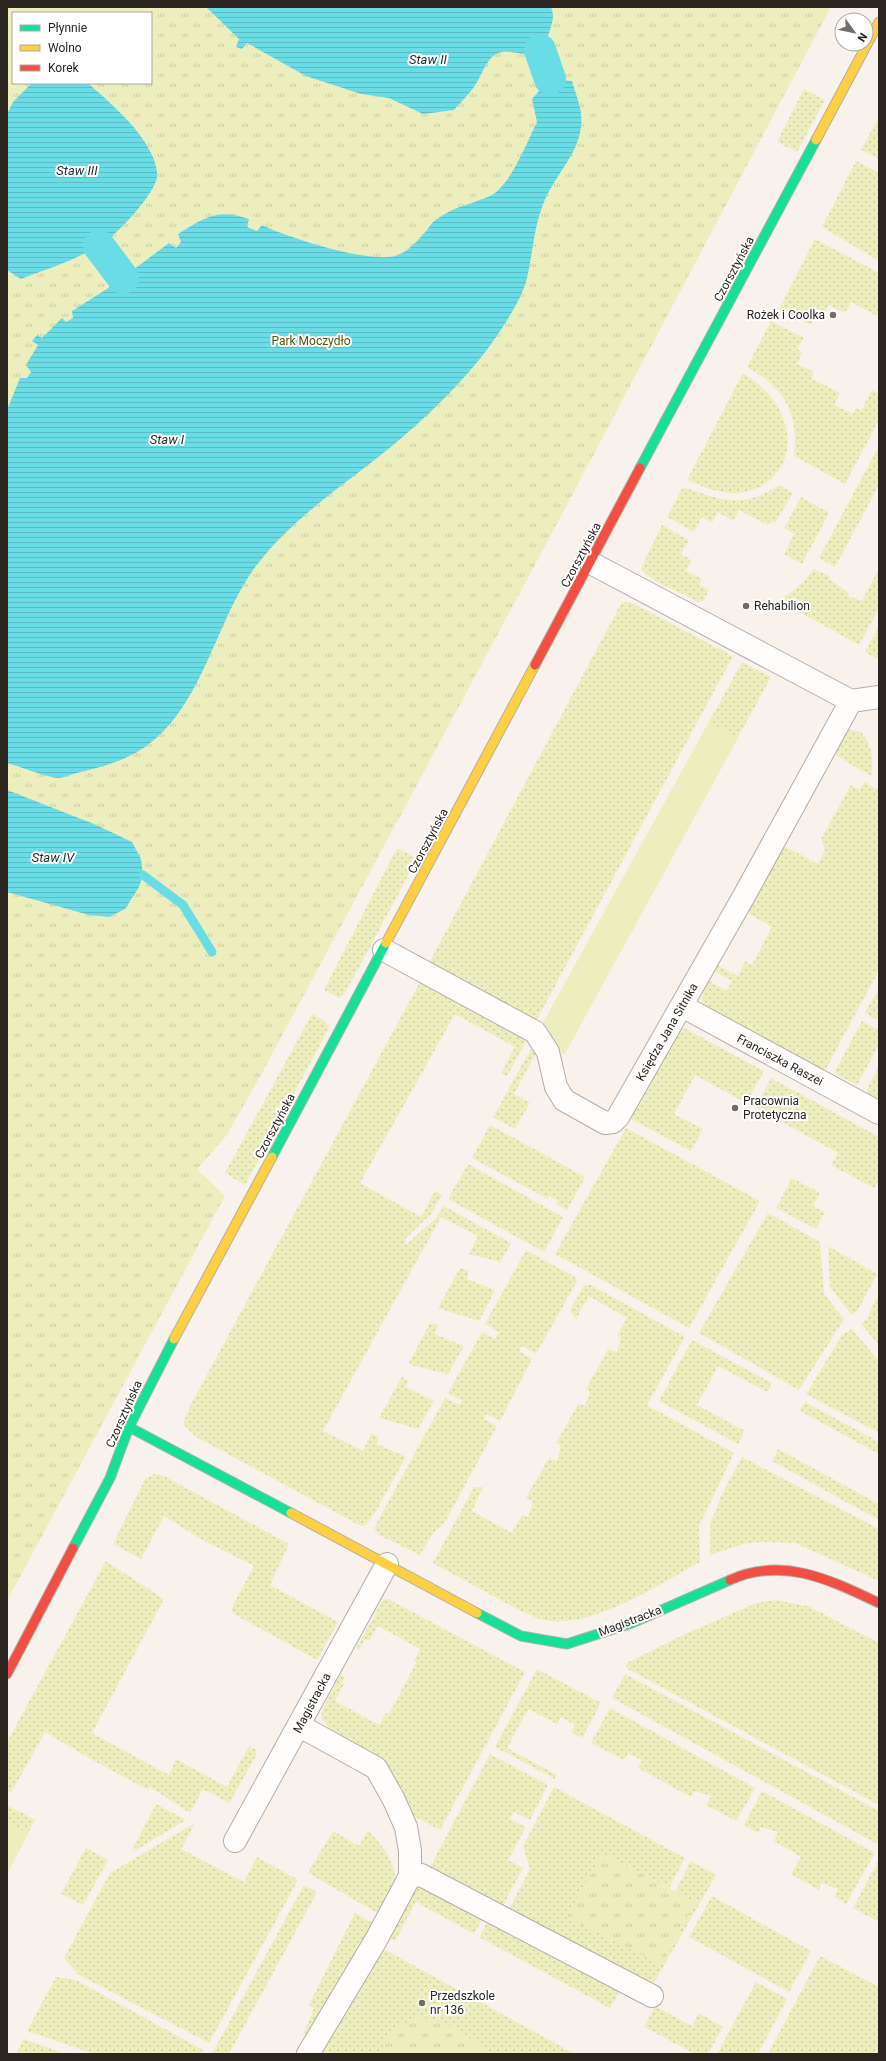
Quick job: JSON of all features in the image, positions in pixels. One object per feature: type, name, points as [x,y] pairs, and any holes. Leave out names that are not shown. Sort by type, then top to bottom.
[{"type":"street","name":"Czorsztyńska","points":[[7,1674],[110,1478],[129,1427],[879,22]]},
{"type":"street","points":[[590,563],[851,701],[879,697]]},
{"type":"street","name":"Księdza Jana Sitnika","points":[[384,950],[535,1032],[548,1052],[556,1087],[564,1100],[605,1123],[613,1122],[618,1117],[682,1006],[851,701]]},
{"type":"street","name":"Franciszka Raszei","points":[[682,1006],[879,1113]]},
{"type":"street","name":"Magistracka","points":[[129,1427],[521,1636],[567,1644],[632,1623],[745,1573],[786,1569],[834,1582],[879,1603]]},
{"type":"street","name":"Magistracka","points":[[235,1841],[300,1726],[387,1564]]},
{"type":"street","points":[[300,1726],[376,1768],[393,1798],[406,1826],[410,1851],[410,1876],[376,1940],[308,2054]]},
{"type":"street","points":[[410,1876],[421,1875],[652,1996]]},
{"type":"green space","name":"Park Moczydło","points":[[7,7],[831,7],[551,535],[261,1075],[227,1135],[197,1169],[225,1196],[7,1601]]},
{"type":"green space","points":[[804,89],[825,100],[797,152],[777,142]]},
{"type":"green space","points":[[879,117],[879,159],[861,150]]},
{"type":"green space","points":[[856,161],[879,173],[879,261],[822,227]]},
{"type":"green space","points":[[815,239],[879,273],[879,317],[851,302],[845,313],[829,305],[823,315],[818,313],[811,325],[779,309]]},
{"type":"green space","points":[[771,321],[804,338],[797,349],[802,352],[797,364],[814,372],[811,378],[840,393],[834,405],[853,414],[856,408],[861,411],[872,390],[879,394],[879,420],[845,484],[794,456],[794,427],[787,404],[780,393],[771,384],[747,367]]},
{"type":"green space","points":[[743,373],[761,387],[776,404],[783,418],[787,433],[787,447],[784,460],[778,472],[768,481],[756,489],[740,493],[720,492],[687,480]]},
{"type":"green space","points":[[879,446],[879,485],[835,567],[819,558]]},
{"type":"green space","points":[[779,485],[793,493],[775,523],[771,521],[768,525],[739,510],[733,521],[718,512],[712,523],[702,517],[694,532],[667,517],[683,487],[721,499],[743,500],[754,498],[766,493]]},
{"type":"green space","points":[[801,497],[829,513],[802,564],[784,554],[794,534],[784,528]]},
{"type":"green space","points":[[662,525],[689,540],[681,554],[691,560],[686,571],[702,579],[699,585],[709,590],[703,601],[698,602],[659,583],[641,568]]},
{"type":"green space","points":[[814,569],[830,577],[829,579],[849,593],[848,596],[862,601],[879,569],[879,608],[859,645],[781,600],[801,584]]},
{"type":"green space","points":[[622,602],[632,603],[733,656],[535,1023],[428,965]]},
{"type":"green space","points":[[879,626],[879,660],[865,652]]},
{"type":"green space","points":[[742,662],[771,677],[564,1055],[542,1025]]},
{"type":"green space","points":[[709,722],[738,738],[564,1055],[542,1025]]},
{"type":"green space","points":[[849,730],[860,731],[870,746],[872,757],[871,776],[832,753],[841,736]]},
{"type":"green space","points":[[864,782],[879,790],[879,970],[822,1076],[702,1005],[703,986],[706,979],[726,991],[732,981],[712,970],[715,964],[738,976],[745,961],[752,965],[772,927],[744,911],[781,844],[818,864],[825,850],[821,839],[851,785],[860,790]]},
{"type":"green space","points":[[397,848],[414,857],[415,863],[344,995],[339,998],[324,990]]},
{"type":"green space","points":[[420,982],[433,985],[527,1040],[507,1076],[501,1073],[515,1047],[455,1014],[360,1183],[421,1217],[435,1191],[442,1195],[431,1214],[404,1240],[407,1244],[436,1218],[444,1206],[511,1243],[500,1262],[469,1254],[478,1236],[441,1217],[323,1431],[363,1451],[371,1434],[379,1436],[377,1444],[406,1457],[376,1511],[366,1525],[361,1526],[196,1437],[183,1424],[190,1406]]},
{"type":"green space","points":[[879,988],[879,996],[876,1001],[879,1003],[879,1021],[865,1013]]},
{"type":"green space","points":[[312,1014],[324,1020],[329,1028],[245,1185],[225,1173]]},
{"type":"green space","points":[[862,1021],[879,1030],[879,1045],[857,1085],[834,1073]]},
{"type":"green space","points":[[681,1028],[684,1028],[764,1071],[746,1103],[695,1075],[674,1114],[703,1129],[691,1151],[629,1118]]},
{"type":"green space","points":[[533,1045],[536,1053],[514,1094],[530,1103],[515,1129],[493,1117]]},
{"type":"green space","points":[[879,1066],[879,1107],[865,1099],[868,1087]]},
{"type":"green space","points":[[771,1078],[879,1137],[879,1180],[874,1188],[831,1165],[838,1153],[755,1107]]},
{"type":"green space","points":[[490,1125],[585,1177],[567,1210],[556,1204],[558,1201],[549,1196],[548,1199],[472,1158]]},
{"type":"green space","points":[[626,1128],[760,1201],[689,1328],[555,1254]]},
{"type":"green space","points":[[468,1164],[563,1217],[544,1252],[448,1199]]},
{"type":"green space","points":[[792,1178],[820,1193],[813,1206],[825,1212],[816,1229],[776,1208]]},
{"type":"green space","points":[[768,1213],[820,1242],[824,1294],[844,1319],[799,1390],[699,1333]]},
{"type":"green space","points":[[828,1246],[877,1274],[858,1310],[852,1315],[830,1287]]},
{"type":"green space","points":[[526,1250],[575,1277],[577,1281],[536,1354],[522,1346],[519,1351],[532,1359],[500,1421],[486,1414],[484,1419],[497,1426],[444,1524],[434,1532],[420,1555],[379,1535],[374,1528],[445,1398],[459,1405],[462,1401],[448,1393],[482,1332],[495,1339],[499,1332],[485,1324]]},
{"type":"green space","points":[[460,1268],[469,1271],[467,1279],[495,1290],[479,1321],[438,1308]]},
{"type":"green space","points":[[584,1285],[591,1285],[685,1337],[647,1405],[734,1453],[699,1526],[700,1562],[622,1604],[600,1613],[579,1619],[559,1621],[540,1619],[529,1615],[433,1563],[474,1487],[483,1487],[472,1511],[512,1533],[522,1515],[528,1517],[533,1502],[526,1498],[549,1458],[557,1461],[561,1446],[556,1443],[578,1404],[585,1406],[590,1391],[586,1389],[608,1349],[617,1352],[621,1338],[617,1335],[627,1318],[589,1296],[576,1319],[570,1310]]},
{"type":"green space","points":[[879,1294],[879,1345],[861,1324],[866,1320]]},
{"type":"green space","points":[[430,1323],[438,1325],[435,1334],[464,1346],[448,1374],[414,1366],[409,1363]]},
{"type":"green space","points":[[852,1329],[879,1361],[879,1433],[806,1394],[843,1334]]},
{"type":"green space","points":[[692,1340],[772,1383],[767,1392],[718,1366],[697,1405],[745,1431],[738,1444],[659,1401]]},
{"type":"green space","points":[[402,1377],[408,1380],[406,1387],[434,1401],[418,1429],[379,1418]]},
{"type":"green space","points":[[805,1402],[879,1442],[879,1454],[800,1411]]},
{"type":"green space","points":[[778,1449],[879,1504],[879,1516],[877,1519],[772,1461]]},
{"type":"green space","points":[[742,1457],[879,1529],[879,1581],[795,1543],[747,1543],[710,1555],[710,1524],[722,1494]]},
{"type":"green space","points":[[154,1474],[164,1476],[289,1544],[270,1585],[338,1622],[317,1660],[234,1614],[231,1609],[254,1566],[197,1537],[164,1516],[141,1559],[113,1544],[145,1479]]},
{"type":"green space","points":[[106,1561],[164,1599],[92,1733],[169,1775],[176,1759],[227,1787],[249,1746],[256,1750],[256,1756],[229,1803],[203,1789],[190,1813],[150,1787],[148,1790],[45,1732],[11,1793],[7,1791],[7,1742]]},
{"type":"green space","points":[[388,1599],[525,1672],[440,1830],[406,1812],[383,1759],[334,1734],[321,1718],[323,1708],[341,1674],[345,1677],[342,1682],[344,1684],[335,1701],[379,1725],[386,1713],[389,1714],[416,1663],[414,1661],[420,1649],[378,1626],[369,1641],[365,1639],[359,1650],[356,1649],[382,1601]]},
{"type":"green space","points":[[775,1600],[808,1606],[879,1643],[879,1805],[626,1668],[627,1663],[681,1636],[756,1603]]},
{"type":"green space","points":[[537,1669],[601,1703],[582,1738],[571,1732],[575,1725],[561,1717],[557,1724],[528,1709],[507,1748],[557,1775],[555,1779],[495,1747]]},
{"type":"green space","points":[[625,1674],[879,1811],[879,1845],[612,1698]]},
{"type":"green space","points":[[610,1708],[755,1788],[736,1821],[706,1805],[711,1796],[695,1791],[691,1797],[638,1768],[642,1760],[628,1754],[624,1760],[591,1743]]},
{"type":"green space","points":[[490,1754],[548,1785],[530,1820],[514,1812],[510,1819],[526,1827],[508,1860],[523,1868],[502,1907],[429,1869]]},
{"type":"green space","points":[[554,1787],[685,1858],[669,1888],[602,1853],[568,1917],[662,1965],[695,1902],[675,1892],[691,1861],[716,1875],[655,1981],[649,1983],[508,1911],[530,1869],[523,1846]]},
{"type":"green space","points":[[762,1791],[875,1853],[846,1904],[834,1897],[838,1889],[822,1883],[819,1890],[791,1874],[801,1857],[774,1841],[778,1832],[761,1827],[758,1833],[744,1825]]},
{"type":"green space","points":[[156,1804],[186,1820],[136,1850],[133,1848]]},
{"type":"green space","points":[[7,1805],[35,1820],[7,1874]]},
{"type":"green space","points":[[7,1822],[28,1833],[7,1874]]},
{"type":"green space","points":[[195,1823],[181,1849],[244,1882],[257,1857],[298,1880],[209,2043],[79,1975],[64,1958],[110,1873]]},
{"type":"green space","points":[[333,1831],[359,1846],[368,1831],[384,1849],[392,1863],[395,1886],[381,1915],[308,1873]]},
{"type":"green space","points":[[86,1848],[108,1860],[83,1905],[61,1894]]},
{"type":"green space","points":[[602,1853],[695,1902],[662,1965],[567,1917]]},
{"type":"green space","points":[[879,1859],[879,1922],[853,1908]]},
{"type":"green space","points":[[304,1885],[317,1892],[229,2054],[212,2054]]},
{"type":"green space","points":[[421,1885],[483,1918],[474,1934],[416,1902],[395,1941],[389,1939],[389,1936],[413,1890]]},
{"type":"green space","points":[[712,1896],[811,1951],[789,1992],[689,1937]]},
{"type":"green space","points":[[355,1913],[376,1925],[310,2036],[304,2033],[314,2008],[309,2005]]},
{"type":"green space","points":[[489,1919],[620,1990],[610,2008],[479,1937]]},
{"type":"green space","name":"Przedszkole nr 136","points":[[384,1949],[389,1952],[575,2054],[318,2054]]},
{"type":"green space","points":[[820,1956],[879,1987],[879,2054],[768,2054]]},
{"type":"green space","points":[[56,1977],[76,1980],[203,2050],[201,2054],[94,2054],[27,2031]]},
{"type":"green space","points":[[756,1982],[787,1999],[758,2054],[717,2054]]},
{"type":"green space","points":[[655,2006],[692,2026],[699,2013],[723,2027],[708,2054],[695,2054],[644,2027]]},
{"type":"green space","points":[[414,2017],[429,2019],[457,2029],[489,2054],[380,2054],[389,2037]]},
{"type":"green space","points":[[24,2039],[66,2054],[16,2054]]},
{"type":"water","name":"Staw II","points":[[206,7],[551,7],[553,17],[549,33],[543,45],[537,51],[529,53],[498,53],[491,58],[474,87],[454,110],[423,114],[389,98],[361,94],[306,76],[247,43],[242,49],[236,47],[239,39]]},
{"type":"water","name":"Staw I","points":[[550,79],[572,81],[579,102],[581,114],[579,138],[544,202],[536,230],[526,283],[521,295],[506,322],[485,353],[447,396],[420,422],[308,512],[272,547],[256,566],[242,588],[195,687],[181,710],[165,730],[145,747],[129,756],[112,763],[65,777],[60,778],[48,776],[7,763],[7,410],[20,378],[27,378],[31,372],[26,365],[38,345],[32,341],[37,335],[42,338],[62,318],[66,322],[73,318],[72,311],[113,285],[169,243],[176,248],[181,242],[178,234],[204,219],[220,214],[229,214],[249,219],[247,227],[257,231],[262,225],[310,243],[353,254],[372,257],[388,257],[400,254],[415,244],[433,222],[443,215],[490,196],[504,183],[511,174],[523,152],[537,122],[532,99]]},
{"type":"water","name":"Staw III","points":[[31,84],[89,84],[123,115],[138,133],[152,155],[156,165],[157,174],[155,184],[142,204],[124,225],[106,241],[80,256],[21,279],[7,270],[7,114],[13,102]]},
{"type":"water","name":"Staw IV","points":[[7,790],[94,824],[132,842],[141,859],[143,875],[139,887],[125,909],[109,917],[89,915],[7,892]]},
{"type":"waterway","points":[[540,50],[550,79]]},
{"type":"waterway","points":[[99,246],[123,278]]},
{"type":"waterway","points":[[143,875],[183,905],[212,952]]},
{"type":"traffic: fast","points":[[640,468],[816,140]]},
{"type":"traffic: fast","points":[[272,1157],[386,943]]},
{"type":"traffic: fast","points":[[73,1548],[110,1478],[129,1427],[174,1339]]},
{"type":"traffic: fast","points":[[129,1427],[291,1513]]},
{"type":"traffic: fast","points":[[477,1613],[521,1636],[567,1644],[632,1623],[730,1580]]},
{"type":"traffic: slow","points":[[816,140],[879,22]]},
{"type":"traffic: slow","points":[[386,943],[535,665]]},
{"type":"traffic: slow","points":[[174,1339],[272,1157]]},
{"type":"traffic: slow","points":[[291,1513],[477,1613]]},
{"type":"traffic: jam","points":[[535,665],[640,468]]},
{"type":"traffic: jam","points":[[7,1674],[73,1548]]},
{"type":"traffic: jam","points":[[730,1580],[750,1573],[769,1570],[788,1571],[824,1579],[879,1603]]},
{"type":"place","name":"Rożek i Coolka","points":[[833,315]]},
{"type":"place","name":"Rehabilion","points":[[746,606]]},
{"type":"place","name":"Pracownia Protetyczna","points":[[735,1108]]},
{"type":"place","name":"Przedszkole nr 136","points":[[422,2003]]}]
